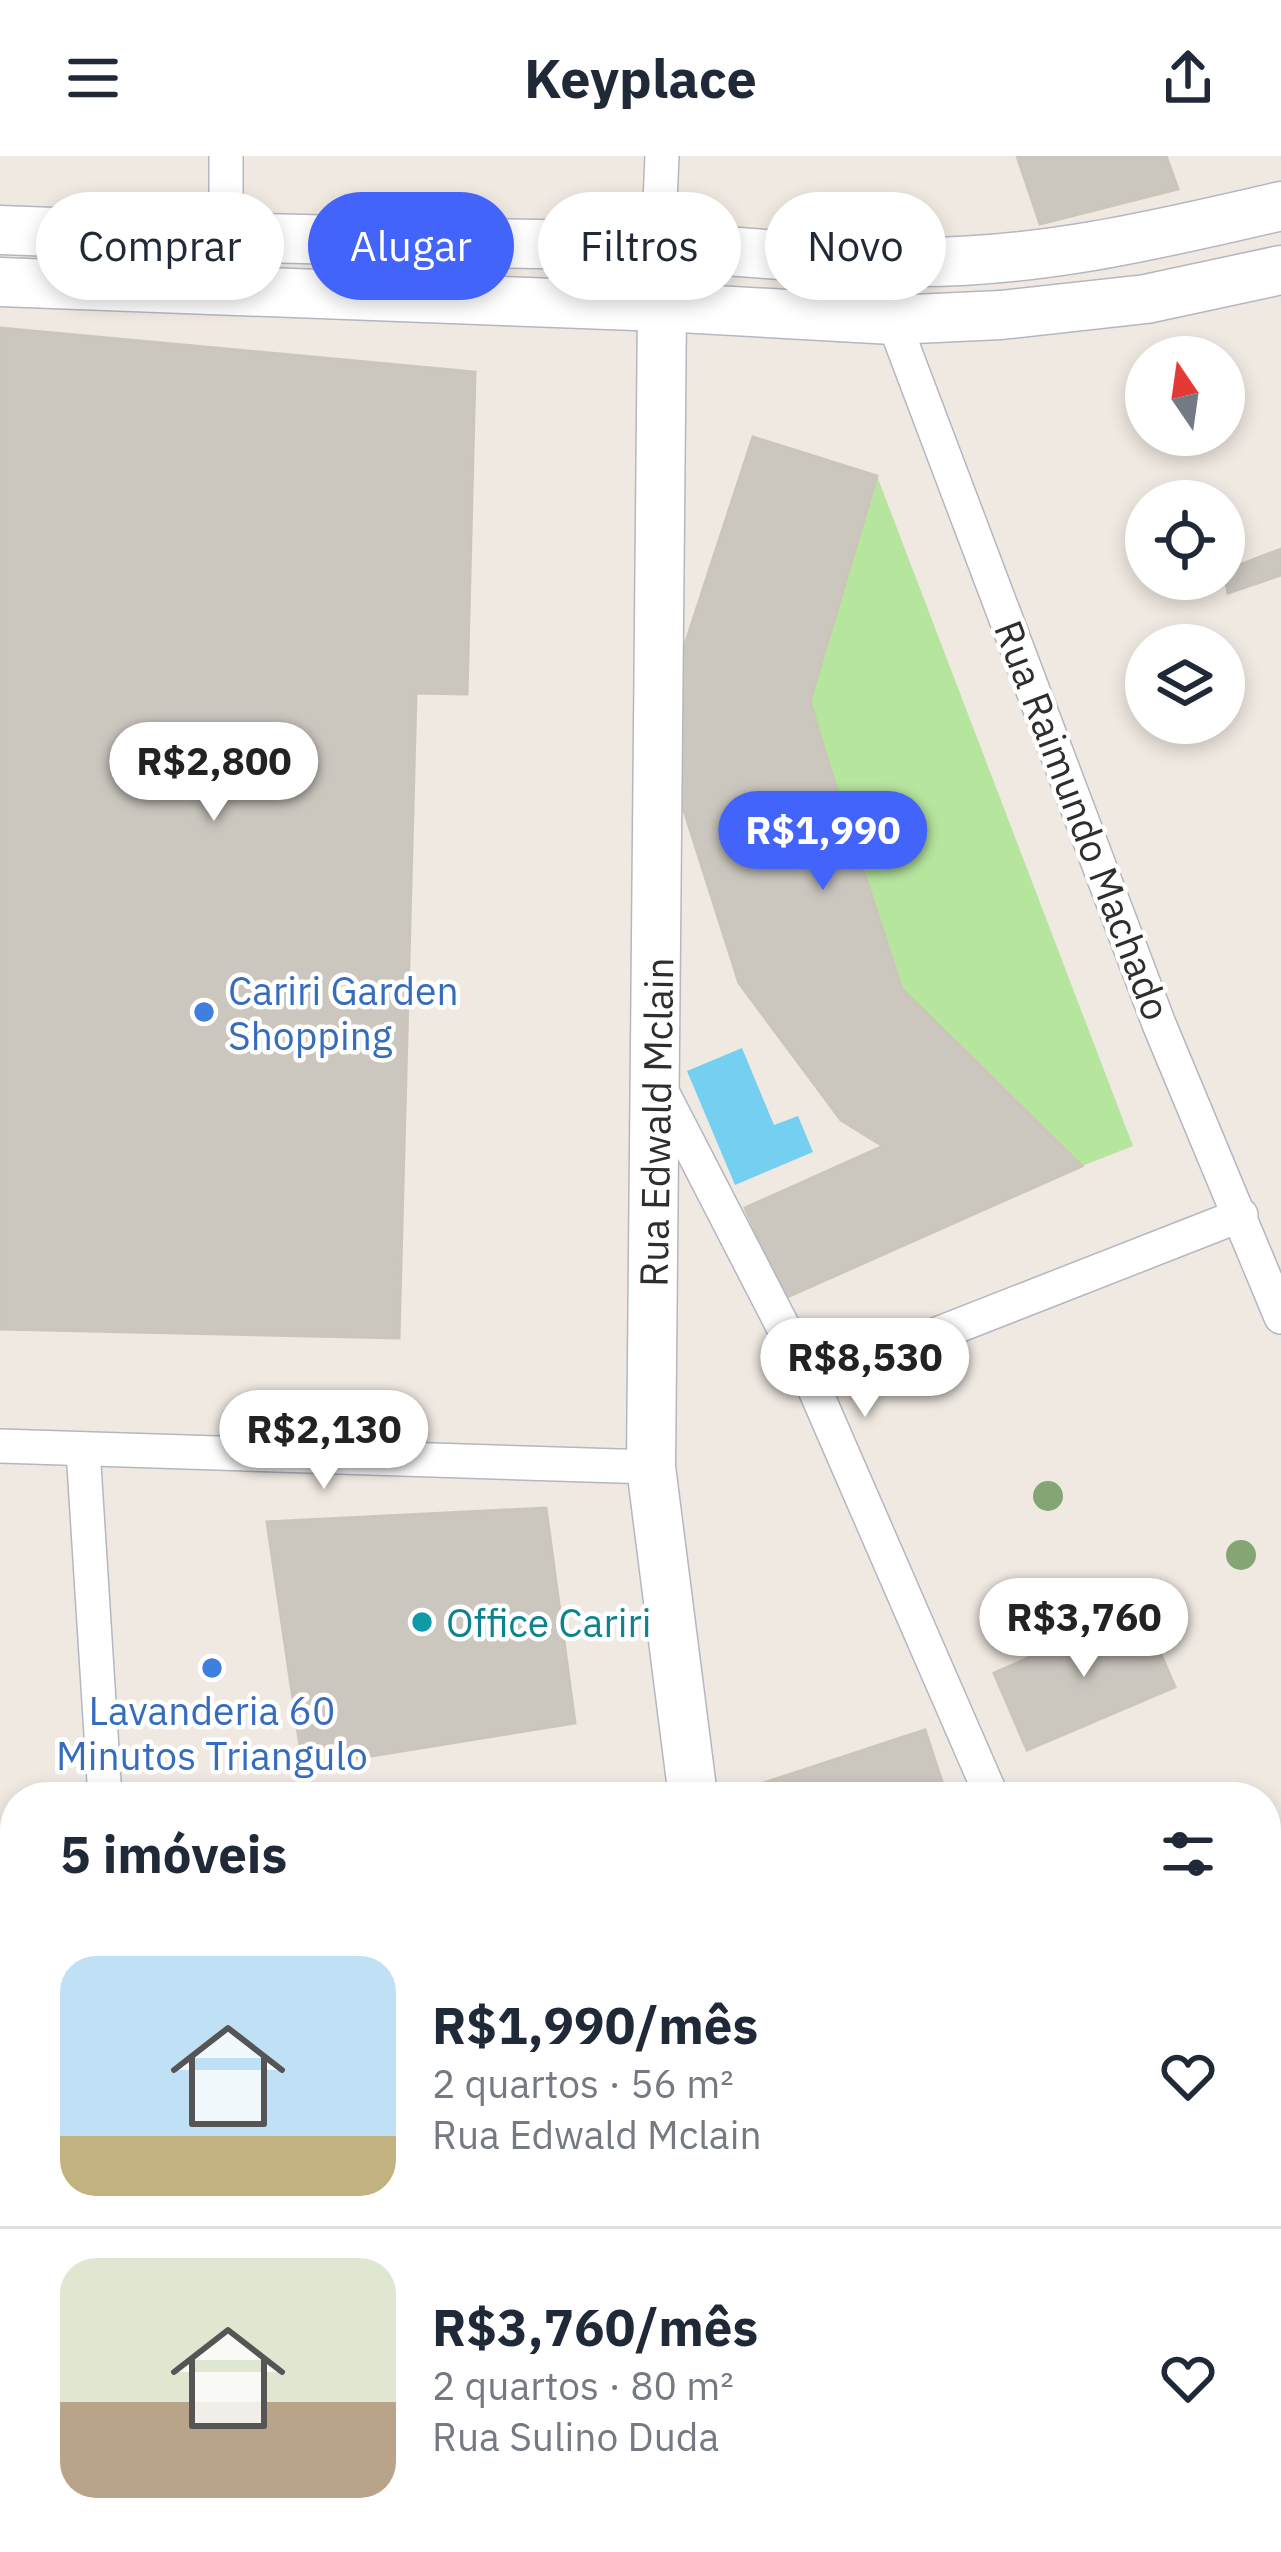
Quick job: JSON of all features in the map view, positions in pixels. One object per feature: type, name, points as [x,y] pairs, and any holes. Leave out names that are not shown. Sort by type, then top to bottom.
[{"type":"main road","points":[[741,253],[848,261],[1009,258],[1112,245],[1281,206]]},
{"type":"main road","points":[[0,230],[36,231]]},
{"type":"main road","points":[[284,239],[538,244]]},
{"type":"main road","points":[[0,282],[893,320],[1000,316],[1146,299],[1281,270]]},
{"type":"main road","name":"Rua Edwald Mclain","points":[[661,300],[651,1466],[691,1782]]},
{"type":"street","points":[[226,156],[226,192]]},
{"type":"street","name":"Rua Edwald Mclain","points":[[660,192],[662,156]]},
{"type":"street","name":"Rua Raimundo Machado","points":[[893,320],[1159,1024],[1281,1317]]},
{"type":"street","points":[[657,1081],[812,1384],[985,1782]]},
{"type":"street","points":[[812,1384],[1241,1215]]},
{"type":"street","points":[[0,1446],[651,1466]]},
{"type":"street","points":[[83,1449],[104,1782]]},
{"type":"green space","points":[[877,476],[1133,1146],[1082,1166],[902,989],[828,762],[810,701]]},
{"type":"water","points":[[742,1048],[774,1125],[798,1116],[813,1152],[735,1185],[687,1071]]},
{"type":"building","points":[[1017,156],[1166,156],[1178,189],[1040,224]]},
{"type":"building","name":"Cariri Garden Shopping","points":[[0,328],[475,372],[467,694],[416,693],[399,1338],[0,1329]]},
{"type":"building","points":[[753,437],[877,476],[810,701],[828,762],[902,989],[1082,1166],[785,1298],[745,1208],[883,1146],[841,1120],[739,983],[674,779],[673,681]]},
{"type":"building","points":[[1281,549],[1281,575],[1245,587],[1245,563]]},
{"type":"building","name":"Office Cariri","points":[[546,1508],[575,1723],[303,1767],[267,1522]]},
{"type":"building","points":[[1141,1609],[1175,1687],[1027,1750],[994,1673]]},
{"type":"building","points":[[925,1730],[942,1782],[767,1782]]},
{"type":"place","name":"Cariri Garden Shopping","points":[[204,1012]]},
{"type":"place","name":"Office Cariri","points":[[422,1622]]},
{"type":"place","name":"Lavanderia 60 Minutos Triangulo","points":[[212,1668]]}]
